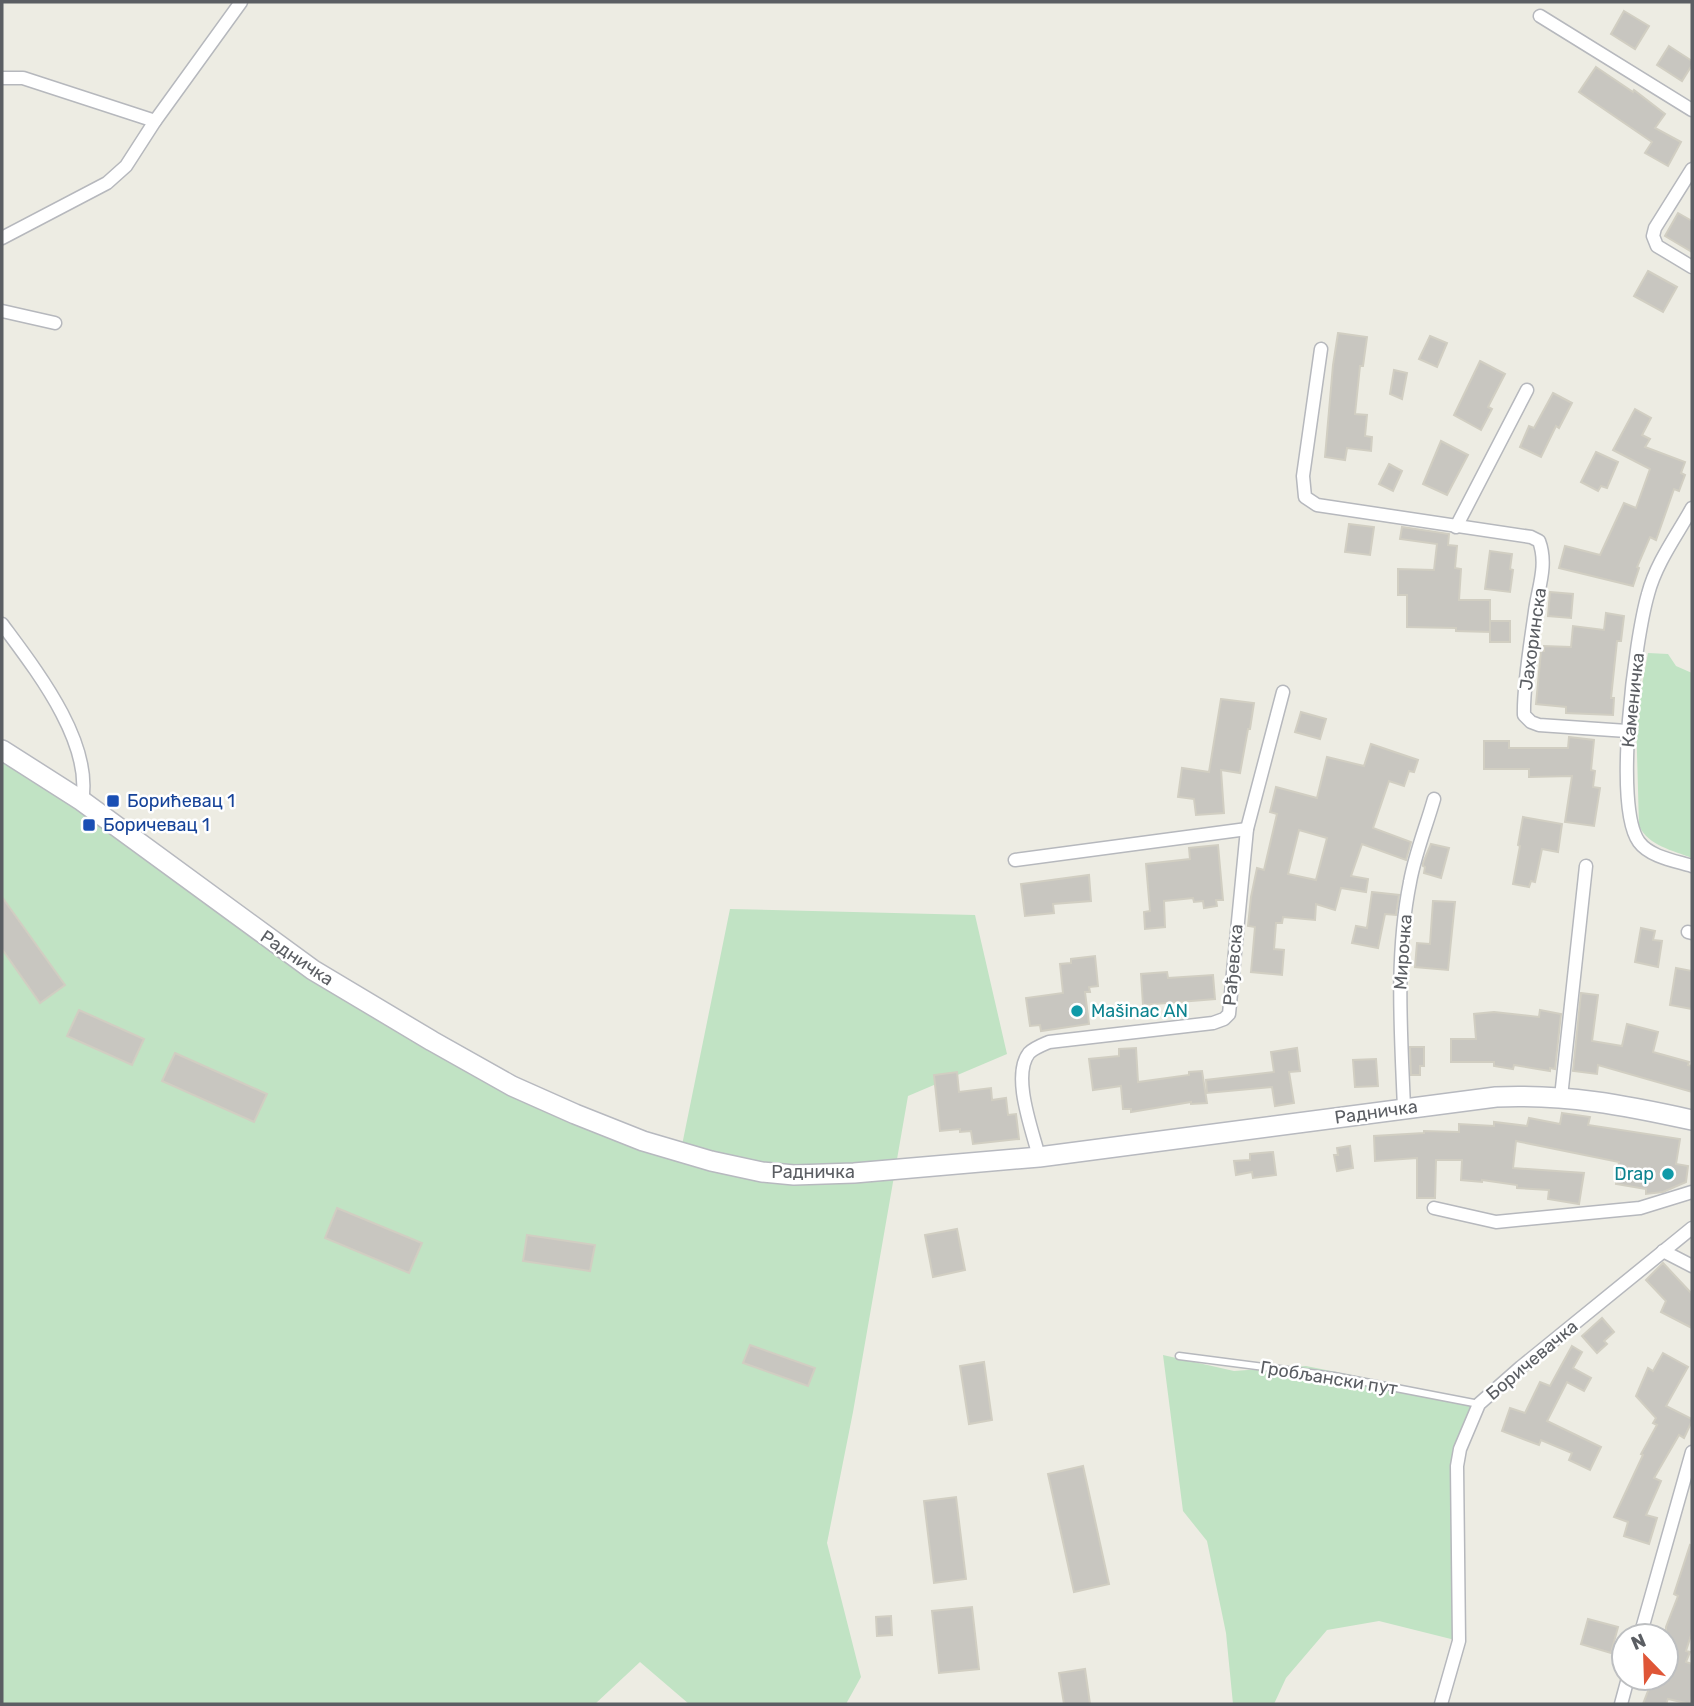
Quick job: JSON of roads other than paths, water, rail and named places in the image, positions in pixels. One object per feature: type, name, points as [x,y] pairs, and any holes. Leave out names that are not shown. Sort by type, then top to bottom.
[{"type":"street","points":[[2,238],[107,183],[126,166],[241,2]]},
{"type":"street","points":[[1541,16],[1692,110]]},
{"type":"street","points":[[2,78],[23,78],[155,121]]},
{"type":"street","points":[[1692,169],[1655,228],[1653,236],[1657,246],[1692,267]]},
{"type":"street","points":[[2,311],[55,323]]},
{"type":"street","name":"Јахоринска","points":[[1321,349],[1303,476],[1305,496],[1317,505],[1531,537],[1539,541],[1544,555],[1524,709],[1528,720],[1539,725],[1627,731]]},
{"type":"street","points":[[1456,527],[1527,390]]},
{"type":"street","name":"Каменичка","points":[[1692,508],[1648,591],[1627,731],[1627,783],[1632,829],[1646,850],[1692,866]]},
{"type":"street","points":[[2,624],[39,674],[72,734],[85,775],[82,801]]},
{"type":"street","name":"Рађевска","points":[[1039,1157],[1026,1108],[1023,1077],[1028,1054],[1049,1042],[1213,1023],[1229,1014],[1247,829],[1283,692]]},
{"type":"street","name":"Радничка","points":[[2,750],[82,801],[255,929],[339,986],[512,1086],[611,1130],[711,1161],[762,1172],[794,1175],[843,1174],[1039,1157],[1496,1097],[1561,1097],[1628,1106],[1692,1120]]},
{"type":"street","name":"Мирочка","points":[[1404,1108],[1400,1003],[1405,919],[1412,874],[1434,799]]},
{"type":"street","points":[[1015,860],[1247,829]]},
{"type":"street","points":[[1561,1097],[1586,866]]},
{"type":"street","points":[[1434,1209],[1496,1222],[1640,1208],[1692,1192]]},
{"type":"street","name":"Боричевачка","points":[[1441,1704],[1459,1641],[1457,1466],[1460,1449],[1479,1404],[1692,1228]]},
{"type":"street","points":[[1663,1251],[1692,1266]]},
{"type":"street","points":[[1644,1622],[1692,1452]]},
{"type":"lane","name":"Гробљански пут","points":[[1179,1356],[1334,1376],[1479,1404]]},
{"type":"place","name":"Борићевац 1","points":[[113,801]]},
{"type":"place","name":"Боричевац 1","points":[[89,825]]},
{"type":"place","name":"Mašinac AN","points":[[1077,1011]]},
{"type":"place","name":"Drap","points":[[1668,1174]]}]
